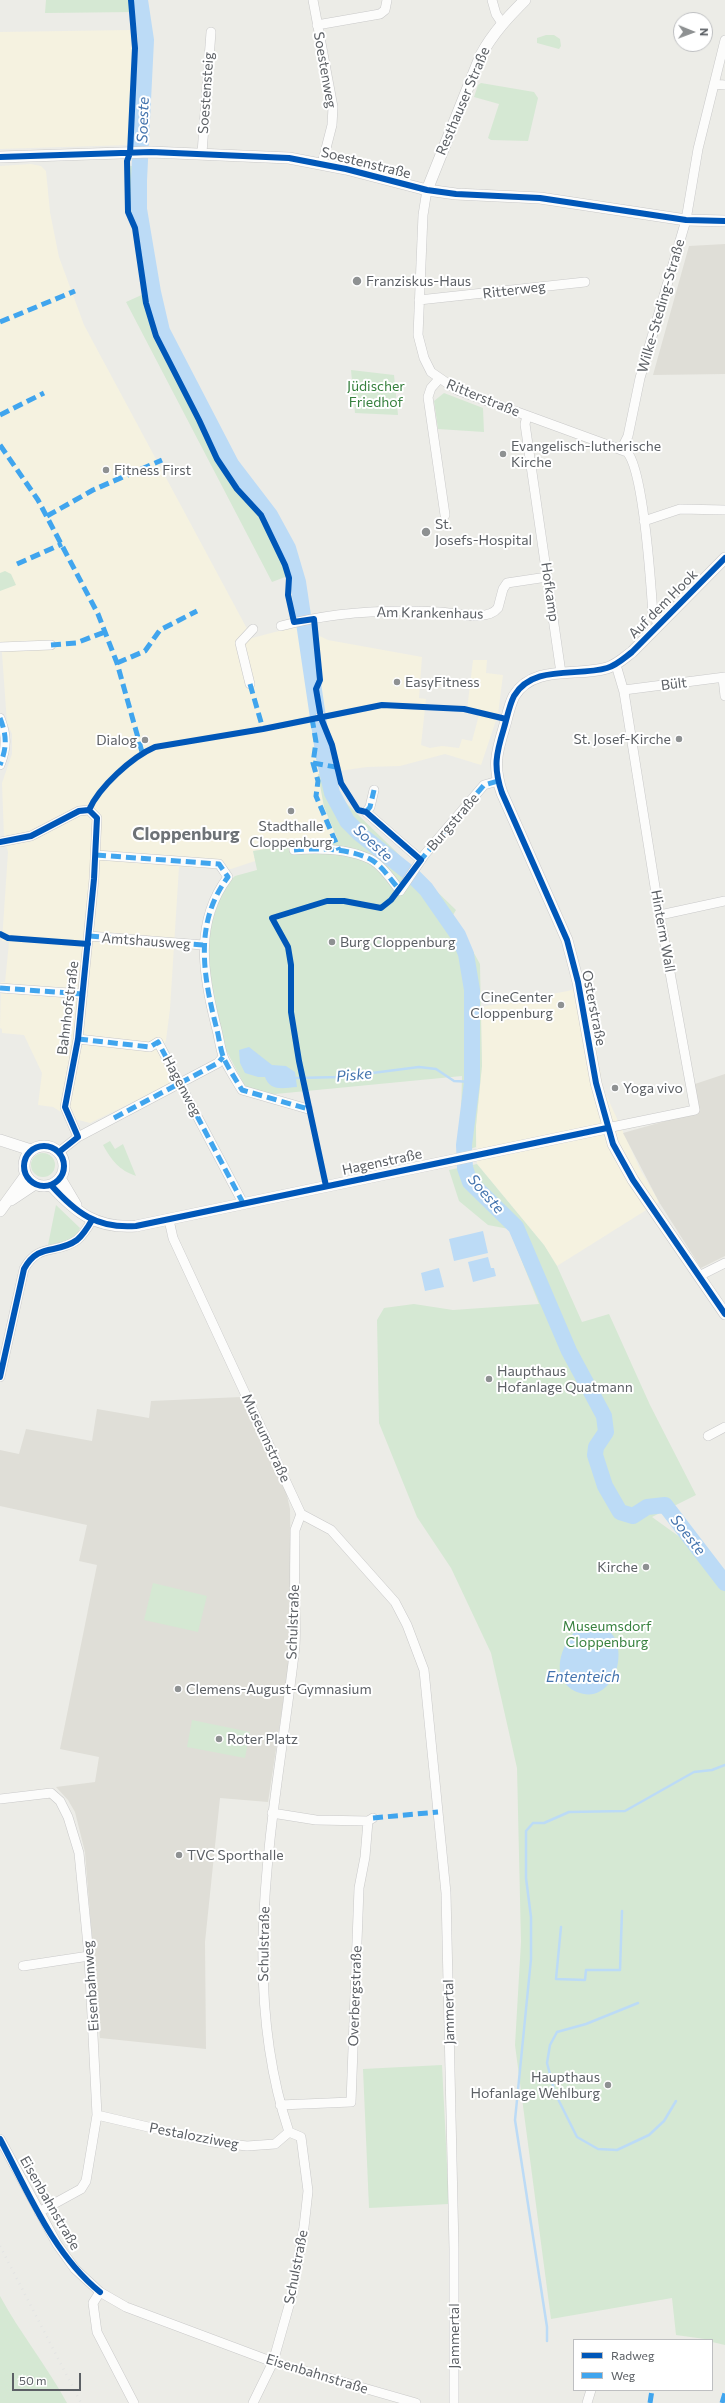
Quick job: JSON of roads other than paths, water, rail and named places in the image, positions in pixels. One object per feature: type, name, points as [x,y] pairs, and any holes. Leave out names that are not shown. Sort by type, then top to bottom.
[{"type":"street","name":"Soestenweg","points":[[313,0],[333,107],[332,125],[322,164]]},
{"type":"street","points":[[317,25],[380,14],[385,10],[387,0]]},
{"type":"street","points":[[492,0],[496,14],[502,23]]},
{"type":"street","name":"Resthauser Straße","points":[[427,190],[481,55],[502,23],[525,0]]},
{"type":"street","name":"Soestensteig","points":[[202,153],[211,32]]},
{"type":"street","name":"Wilke-Steding-Straße","points":[[622,448],[628,436],[640,378],[686,220],[698,149],[725,40]]},
{"type":"street","points":[[714,84],[725,85]]},
{"type":"street","name":"Soestenstraße","points":[[0,157],[151,152],[202,153],[289,158],[322,164],[427,190],[456,194],[540,198],[686,220],[725,221]]},
{"type":"street","name":"Ritterstraße","points":[[427,190],[423,214],[418,335],[424,358],[431,372],[439,380],[457,390],[527,416],[622,448]]},
{"type":"street","name":"Ritterweg","points":[[419,300],[585,282]]},
{"type":"street","points":[[439,380],[431,388],[428,397],[445,515]]},
{"type":"street","name":"Hofkamp","points":[[527,416],[525,424],[561,673]]},
{"type":"street","points":[[622,448],[631,456],[634,464],[644,521],[680,509],[725,510]]},
{"type":"street","name":"Auf dem Hook","points":[[644,521],[653,616],[659,625]]},
{"type":"street","name":"Auf dem Hook","points":[[616,665],[659,625],[725,558]]},
{"type":"street","name":"Am Krankenhaus","points":[[281,626],[294,622],[365,612],[429,611],[487,615],[498,608],[503,589],[507,583],[547,576]]},
{"type":"street","points":[[250,684],[240,644],[253,629]]},
{"type":"street","points":[[0,647],[52,645]]},
{"type":"street","points":[[561,673],[598,670],[616,665]]},
{"type":"street","name":"Hinterm Wall","points":[[608,1128],[695,1110],[660,915],[624,690],[616,665]]},
{"type":"street","name":"Osterstraße","points":[[561,673],[537,678],[526,683],[519,690],[512,703],[497,752],[495,769],[498,781],[567,940],[578,982],[596,1082],[615,1148],[632,1180],[725,1314]]},
{"type":"street","points":[[724,677],[725,696]]},
{"type":"street","name":"Bült","points":[[624,690],[724,677]]},
{"type":"street","points":[[0,718],[6,739],[6,750],[0,765]]},
{"type":"street","name":"Burgstraße","points":[[294,850],[313,848],[339,850],[371,859],[400,890],[419,862],[484,786],[498,781]]},
{"type":"street","points":[[374,790],[370,807],[366,812],[419,862]]},
{"type":"street","name":"Bahnhofstraße","points":[[0,842],[31,836],[78,811],[89,810],[98,818],[89,936],[78,1039],[65,1107],[78,1137]]},
{"type":"street","points":[[96,855],[219,864],[228,877],[214,904],[203,945],[205,978],[223,1057],[242,1090],[308,1109]]},
{"type":"street","points":[[660,915],[725,901]]},
{"type":"street","name":"Amtshausweg","points":[[89,936],[203,945]]},
{"type":"street","points":[[0,988],[83,994]]},
{"type":"street","name":"Hagenweg","points":[[78,1039],[150,1046],[158,1042],[243,1203]]},
{"type":"street","points":[[59,1152],[78,1137],[218,1063],[223,1057]]},
{"type":"street","name":"Hagenstraße","points":[[56,1182],[61,1196],[92,1220],[107,1226],[125,1227],[169,1220],[456,1158],[608,1128]]},
{"type":"street","points":[[1,1140],[28,1154]]},
{"type":"street","points":[[4,1207],[35,1184],[56,1182],[64,1162],[59,1152],[44,1146],[28,1154],[24,1168],[26,1175],[35,1184]]},
{"type":"street","points":[[4,1207],[26,1175]]},
{"type":"street","points":[[0,1377],[24,1269],[34,1255],[77,1240],[92,1220]]},
{"type":"street","name":"Museumstraße","points":[[169,1220],[178,1248],[301,1514]]},
{"type":"street","points":[[699,1276],[725,1262]]},
{"type":"street","points":[[708,1436],[725,1427]]},
{"type":"street","name":"Jammertal","points":[[301,1514],[331,1530],[395,1602],[407,1625],[424,1670],[446,1893],[454,2249],[454,2403]]},
{"type":"street","name":"Schulstraße","points":[[273,2362],[292,2295],[304,2227],[308,2191],[300,2137],[289,2132],[280,2105],[273,2073],[262,1980],[266,1879],[272,1813],[295,1644],[295,1530],[301,1514]]},
{"type":"street","name":"Eisenbahnweg","points":[[0,1799],[51,1793],[60,1800],[68,1817],[79,1853],[89,1956],[97,2115],[86,2181],[81,2189],[39,2212]]},
{"type":"street","name":"Overbergstraße","points":[[272,1813],[316,1820],[371,1819],[359,1888],[351,2102],[280,2105]]},
{"type":"street","points":[[23,1966],[89,1956]]},
{"type":"street","name":"Pestalozziweg","points":[[97,2115],[234,2145],[275,2144],[289,2132]]},
{"type":"street","name":"Eisenbahnstraße","points":[[0,2139],[57,2244],[75,2269],[100,2292],[126,2307],[273,2362],[399,2400],[416,2403]]},
{"type":"street","points":[[100,2292],[93,2303],[97,2332],[134,2403]]},
{"type":"street","points":[[253,2403],[273,2362]]},
{"type":"street","points":[[587,2403],[591,2391]]},
{"type":"water","points":[[249,1047],[272,1065],[286,1066],[295,1072],[297,1087],[274,1087],[267,1082],[265,1077],[258,1077],[245,1073],[240,1063],[239,1050]]},
{"type":"water","points":[[483,1231],[488,1253],[454,1261],[449,1239]]},
{"type":"water","points":[[488,1257],[491,1268],[494,1268],[496,1276],[473,1282],[468,1262]]},
{"type":"water","points":[[439,1268],[444,1287],[425,1291],[421,1273]]},
{"type":"water","name":"Ententeich","points":[[586,1623],[603,1626],[613,1636],[618,1649],[618,1664],[613,1678],[604,1689],[592,1694],[577,1692],[568,1686],[562,1678],[560,1668],[564,1647],[577,1629]]},
{"type":"waterway","name":"Soeste","points":[[140,0],[146,40],[139,180],[139,209],[153,292],[162,331],[231,464],[270,515],[288,548],[298,582],[324,758],[332,793],[347,821],[360,834],[413,876],[426,889],[458,935],[466,954],[472,990],[472,1082],[464,1145],[465,1168],[470,1182],[516,1227],[569,1351],[604,1416],[606,1432],[596,1447],[595,1455],[605,1486],[620,1512],[633,1516],[647,1507],[665,1505],[725,1583]]},
{"type":"waterway","name":"Piske","points":[[295,1078],[341,1077],[419,1067],[436,1069],[454,1081],[472,1082]]},
{"type":"waterway","points":[[547,2341],[547,2327],[515,2120],[531,1959],[531,1917],[526,1878],[526,1831],[533,1823],[544,1823],[569,1812],[625,1811],[694,1772],[712,1770],[725,1765]]},
{"type":"waterway","points":[[561,1927],[556,1979],[585,1980],[586,1970],[620,1970],[622,1911]]},
{"type":"waterway","points":[[638,2003],[586,2024],[557,2032],[550,2045],[547,2063],[555,2093],[577,2137],[598,2149],[617,2150],[649,2135],[664,2121],[676,2101]]},
{"type":"railway","points":[[0,2246],[81,2403]]},
{"type":"place","name":"Franziskus-Haus","points":[[357,281]]},
{"type":"place","name":"Evangelisch-lutherische Kirche","points":[[503,454]]},
{"type":"place","name":"Fitness First","points":[[106,470]]},
{"type":"place","name":"St. Josefs-Hospital","points":[[426,532]]},
{"type":"place","name":"EasyFitness","points":[[397,682]]},
{"type":"place","name":"St. Josef-Kirche","points":[[679,739]]},
{"type":"place","name":"Dialog","points":[[145,740]]},
{"type":"place","name":"Stadthalle Cloppenburg","points":[[291,811]]},
{"type":"place","name":"Burg Cloppenburg","points":[[332,942]]},
{"type":"place","name":"CineCenter Cloppenburg","points":[[561,1005]]},
{"type":"place","name":"Yoga vivo","points":[[615,1088]]},
{"type":"place","name":"Haupthaus Hofanlage Quatmann","points":[[489,1379]]},
{"type":"place","name":"Kirche","points":[[646,1567]]},
{"type":"place","name":"Clemens-August-Gymnasium","points":[[178,1689]]},
{"type":"place","name":"Roter Platz","points":[[219,1739]]},
{"type":"place","name":"TVC Sporthalle","points":[[179,1855]]},
{"type":"place","name":"Haupthaus Hofanlage Wehlburg","points":[[608,2085]]},
{"type":"district","name":"Cloppenburg","points":[[186,834]]},
{"type":"park label","name":"Jüdischer Friedhof","points":[[376,394]]},
{"type":"park label","name":"Museumsdorf Cloppenburg","points":[[607,1634]]}]
